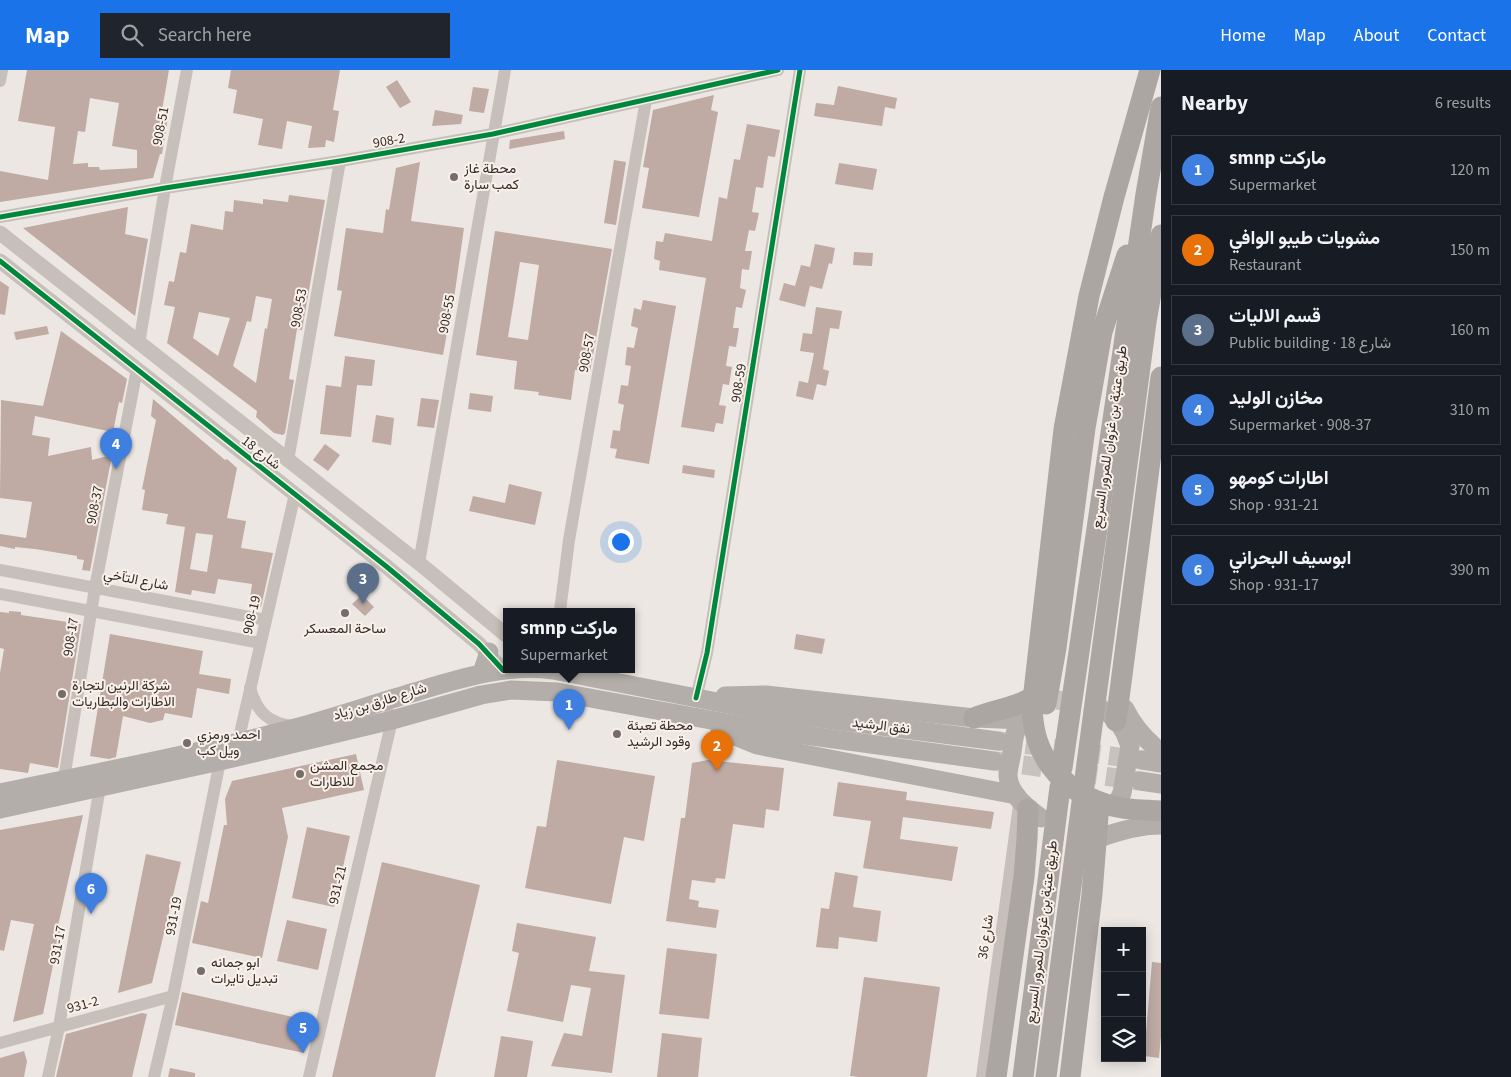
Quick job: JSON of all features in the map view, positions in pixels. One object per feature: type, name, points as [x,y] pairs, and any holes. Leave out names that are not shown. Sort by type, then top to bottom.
[{"type":"highway","points":[[1150,70],[1088,296],[1064,429],[1049,548],[1032,718],[1036,738],[1046,759],[1059,776],[1081,794],[1122,808],[1161,811]]},
{"type":"highway","name":"طريق عتبة بن غزوان للمرور السريع","points":[[1023,1077],[1061,777],[1146,194],[1161,107]]},
{"type":"highway","points":[[1038,709],[1052,676],[1085,428],[1102,332],[1146,194]]},
{"type":"highway","name":"طريق عتبة بن غزوان للمرور السريع","points":[[1046,1077],[1096,816],[1146,322],[1161,235]]},
{"type":"highway","points":[[1111,716],[1119,695],[1161,377]]},
{"type":"highway","points":[[974,718],[1018,704],[1038,693],[1052,676]]},
{"type":"highway","points":[[996,1077],[1028,838],[1026,805]]},
{"type":"highway","points":[[1070,1077],[1092,894],[1096,816]]},
{"type":"main road","points":[[482,673],[488,652]]},
{"type":"main road","name":"شارع طارق بن زياد","points":[[0,793],[238,742],[301,726],[464,677],[503,670]]},
{"type":"main road","name":"شارع طارق بن زياد","points":[[571,673],[697,698],[762,720]]},
{"type":"main road","name":"شارع طارق بن زياد","points":[[0,809],[220,761],[392,720],[481,695],[510,690],[557,692],[695,717],[762,720]]},
{"type":"main road","points":[[697,698],[766,695],[974,718],[1038,709]]},
{"type":"main road","points":[[1119,695],[1134,726],[1160,755]]},
{"type":"main road","points":[[1026,805],[1008,776],[1015,730],[1038,709]]},
{"type":"main road","points":[[1111,716],[1125,733],[1130,746],[1122,794],[1096,816],[1115,832],[1134,827],[1161,825]]},
{"type":"main road","points":[[695,717],[725,733],[757,744],[1026,805]]},
{"type":"main road","name":"نفق الرشيد","points":[[762,720],[998,741]]},
{"type":"main road","name":"نفق الرشيد","points":[[762,720],[994,761]]},
{"type":"main road","points":[[1130,746],[1160,755]]},
{"type":"main road","points":[[1142,760],[1160,755]]},
{"type":"main road","points":[[1140,781],[1161,784]]},
{"type":"street","points":[[0,81],[2,70]]},
{"type":"street","name":"908-51","points":[[165,188],[187,70]]},
{"type":"street","name":"908-55","points":[[419,563],[505,70]]},
{"type":"street","name":"908-2","points":[[0,217],[493,134],[778,70]]},
{"type":"street","name":"908-59","points":[[697,698],[708,644],[800,70]]},
{"type":"street","name":"908-57","points":[[560,608],[569,540],[646,100]]},
{"type":"street","name":"908-53","points":[[288,461],[340,161]]},
{"type":"street","points":[[139,344],[165,188]]},
{"type":"street","name":"شارع 18","points":[[0,233],[419,563],[503,633]]},
{"type":"street","name":"شارع 18","points":[[0,261],[376,558],[488,652],[503,670]]},
{"type":"street","name":"908-37","points":[[95,588],[137,369]]},
{"type":"street","name":"908-19","points":[[238,742],[295,494]]},
{"type":"street","points":[[376,558],[390,541]]},
{"type":"street","name":"شارع التآخي","points":[[0,570],[266,620]]},
{"type":"street","name":"908-17","points":[[64,779],[95,588]]},
{"type":"street","points":[[0,594],[260,643]]},
{"type":"street","points":[[250,688],[255,703],[270,719],[283,725],[301,726]]},
{"type":"street","name":"931-21","points":[[309,1077],[392,720],[388,700]]},
{"type":"street","name":"931-19","points":[[154,1077],[173,996],[220,761]]},
{"type":"street","name":"931-17","points":[[48,1077],[59,1027],[100,787]]},
{"type":"street","name":"شارع 36","points":[[982,1077],[1026,805]]},
{"type":"street","name":"931-2","points":[[0,1044],[173,996]]},
{"type":"building","points":[[27,70],[169,70],[161,116],[168,117],[162,154],[160,154],[153,178],[0,202],[0,171],[48,180],[55,127],[18,121]],"holes":[[[90,98],[119,103],[112,146],[137,150],[137,168],[100,170],[99,167],[88,167],[88,163],[73,164],[78,131],[85,132]]]},
{"type":"building","points":[[231,70],[340,70],[333,110],[339,111],[334,142],[326,140],[325,147],[308,148],[312,126],[287,121],[282,149],[258,145],[263,119],[233,113],[237,90],[228,88]]},
{"type":"building","points":[[397,80],[411,102],[400,108],[386,87]]},
{"type":"building","points":[[838,86],[897,98],[895,109],[885,107],[882,126],[814,116],[816,103],[834,105]]},
{"type":"building","points":[[473,87],[489,89],[484,113],[469,111]]},
{"type":"building","points":[[714,95],[711,110],[718,112],[699,217],[642,208],[649,168],[643,167],[653,110]]},
{"type":"building","points":[[435,110],[463,115],[461,124],[432,126]]},
{"type":"building","points":[[747,124],[780,130],[775,157],[768,156],[763,188],[756,187],[752,212],[759,213],[755,231],[749,230],[745,251],[752,251],[749,270],[742,269],[740,288],[746,290],[742,308],[736,307],[733,328],[739,328],[736,347],[729,346],[726,366],[732,367],[729,385],[723,384],[719,405],[726,406],[723,424],[716,423],[714,432],[681,427],[706,278],[659,270],[660,261],[654,259],[656,241],[663,242],[665,233],[712,241],[719,197],[727,199],[734,159],[740,160]]},
{"type":"building","points":[[564,131],[565,139],[509,149],[510,140]]},
{"type":"building","points":[[614,160],[626,162],[616,225],[604,223]]},
{"type":"building","points":[[420,162],[411,221],[464,228],[453,306],[443,355],[334,336],[342,291],[337,290],[346,228],[383,233],[386,209],[389,210],[396,168]]},
{"type":"building","points":[[839,163],[877,169],[873,190],[835,184]]},
{"type":"building","points":[[289,195],[325,200],[302,330],[297,329],[289,379],[294,380],[285,433],[283,435],[274,433],[256,417],[257,411],[167,343],[175,307],[164,305],[169,281],[174,282],[180,252],[186,253],[191,224],[223,230],[225,211],[233,212],[234,200],[263,204],[263,199],[288,202]],"holes":[[[256,296],[272,299],[256,383],[233,366],[247,321],[251,322]],[[199,312],[230,318],[218,356],[193,338]]]},
{"type":"building","points":[[128,207],[125,234],[148,239],[135,316],[23,228]]},
{"type":"building","points":[[495,231],[612,249],[590,372],[575,370],[571,400],[538,395],[539,392],[514,389],[517,361],[476,355]],"holes":[[[520,262],[539,265],[528,340],[508,337]]]},
{"type":"building","points":[[815,244],[835,248],[832,264],[829,263],[822,289],[810,286],[805,307],[779,300],[784,283],[795,286],[801,265],[810,267]]},
{"type":"building","points":[[854,252],[873,253],[872,266],[853,265]]},
{"type":"building","points":[[0,281],[9,287],[5,315],[0,314]]},
{"type":"building","points":[[643,300],[676,306],[649,464],[615,458],[617,449],[610,448],[613,430],[620,431],[624,405],[618,403],[621,385],[628,386],[631,366],[625,365],[627,347],[634,348],[638,328],[631,326],[634,308],[641,310]]},
{"type":"building","points":[[816,307],[842,311],[839,329],[830,328],[823,369],[829,371],[826,386],[817,384],[813,400],[796,396],[799,381],[808,383],[814,353],[800,351],[803,333],[812,334]]},
{"type":"building","points":[[47,326],[49,334],[16,340],[14,332]]},
{"type":"building","points":[[61,331],[127,379],[122,403],[119,402],[113,432],[35,416],[32,435],[50,438],[48,456],[91,447],[92,460],[112,455],[90,571],[82,570],[84,560],[77,559],[77,556],[35,549],[15,547],[15,549],[0,546],[0,534],[26,538],[32,502],[0,498],[1,400],[43,406]]},
{"type":"building","points":[[345,356],[375,360],[372,386],[357,385],[351,437],[320,434],[326,385],[341,387]]},
{"type":"building","points":[[470,393],[493,396],[491,412],[468,409]]},
{"type":"building","points":[[421,398],[439,400],[434,428],[417,426]]},
{"type":"building","points":[[153,399],[237,468],[227,518],[246,521],[241,548],[273,553],[261,607],[249,605],[252,584],[218,579],[215,594],[192,590],[191,595],[175,592],[185,527],[166,524],[168,514],[142,510],[145,490],[142,489],[156,420],[151,416]],"holes":[[[196,533],[213,535],[207,572],[190,569]]]},
{"type":"building","points":[[376,415],[394,418],[391,445],[372,442]]},
{"type":"building","points":[[325,444],[340,455],[328,471],[313,460]]},
{"type":"building","points":[[683,465],[715,470],[714,478],[682,473]]},
{"type":"building","points":[[509,484],[542,492],[535,525],[469,511],[473,496],[505,503]]},
{"type":"building","points":[[362,595],[374,607],[365,616],[352,604]]},
{"type":"building","points":[[9,611],[21,612],[21,615],[81,624],[58,768],[30,763],[28,773],[0,769],[0,673],[4,649],[0,648],[0,612],[9,613]]},
{"type":"building","points":[[110,634],[203,651],[199,674],[231,679],[229,694],[197,688],[192,718],[165,713],[163,720],[150,723],[123,716],[116,757],[109,759],[90,756]]},
{"type":"building","points":[[796,634],[825,639],[822,654],[794,649]]},
{"type":"building","points":[[356,754],[364,790],[282,808],[288,837],[262,958],[192,943],[201,901],[208,903],[224,825],[227,825],[225,799],[232,781]]},
{"type":"building","points":[[557,760],[655,776],[644,841],[624,837],[611,904],[525,888],[537,826],[546,827]]},
{"type":"building","points":[[708,760],[784,768],[779,811],[766,809],[764,828],[733,824],[725,879],[716,878],[715,883],[692,880],[689,899],[699,901],[698,907],[719,910],[716,928],[666,921],[681,818],[685,818],[692,763]]},
{"type":"building","points":[[838,782],[907,792],[906,800],[994,812],[991,829],[903,817],[900,839],[958,847],[952,881],[863,868],[871,821],[833,816]]},
{"type":"building","points":[[83,815],[57,930],[60,931],[43,1014],[13,1022],[34,924],[11,920],[4,951],[0,950],[0,830]]},
{"type":"building","points":[[307,827],[350,836],[334,907],[292,898]]},
{"type":"building","points":[[146,854],[181,862],[152,983],[118,993]]},
{"type":"building","points":[[382,862],[480,885],[435,1077],[332,1077]]},
{"type":"building","points":[[835,872],[858,876],[853,907],[881,911],[877,942],[839,937],[838,949],[816,947],[821,908],[829,909]]},
{"type":"building","points":[[287,920],[327,929],[318,970],[277,961]]},
{"type":"building","points":[[517,923],[596,937],[589,971],[625,975],[612,1073],[551,1066],[564,1033],[582,1036],[591,988],[571,985],[563,1022],[507,1011],[519,953],[512,951]]},
{"type":"building","points":[[667,948],[717,954],[709,1019],[659,1014]]},
{"type":"building","points":[[1152,962],[1161,963],[1161,1036],[1159,1058],[1146,1056],[1146,1032]]},
{"type":"building","points":[[864,977],[940,987],[927,1077],[850,1076]]},
{"type":"building","points":[[182,992],[311,1021],[304,1053],[175,1025]]},
{"type":"building","points":[[142,1013],[147,1014],[132,1077],[56,1077],[66,1034]]},
{"type":"building","points":[[662,1033],[702,1038],[698,1077],[657,1077]]},
{"type":"building","points":[[501,1036],[533,1041],[527,1077],[494,1077]]},
{"type":"building","points":[[24,1051],[27,1061],[24,1077],[0,1077],[0,1058]]},
{"type":"building","points":[[170,1068],[195,1073],[195,1077],[168,1077]]},
{"type":"tunnel","points":[[1057,700],[1098,706],[1106,711]]},
{"type":"tunnel","points":[[998,741],[1142,760]]},
{"type":"tunnel","points":[[995,761],[1139,781]]},
{"type":"cycle path","points":[[0,217],[493,134],[778,70]]},
{"type":"cycle path","points":[[696,698],[707,653],[800,70]]},
{"type":"cycle path","points":[[0,261],[387,567],[479,644],[503,670]]},
{"type":"place","name":"محطة غاز كمب سارة","points":[[454,177]]},
{"type":"place","name":"مخازن الوليد","points":[[116,469]]},
{"type":"place","name":"قسم الاليات","points":[[363,604]]},
{"type":"place","name":"ساحة المعسكر","points":[[345,613]]},
{"type":"place","name":"شركة الرنين لتجارة الاطارات والبطاريات","points":[[62,694]]},
{"type":"place","name":"smnp ماركت","points":[[569,730]]},
{"type":"place","name":"محطة تعبئة وقود الرشيد","points":[[617,734]]},
{"type":"place","name":"احمد ورمزي ويل كب","points":[[187,743]]},
{"type":"place","name":"مشويات طيبو الوافي","points":[[717,771]]},
{"type":"place","name":"مجمع المشن للاطارات","points":[[300,774]]},
{"type":"place","name":"ابوسيف البحراني","points":[[91,914]]},
{"type":"place","name":"ابو جمانه تبديل تايرات","points":[[201,971]]},
{"type":"place","name":"اطارات كومهو","points":[[303,1053]]}]
